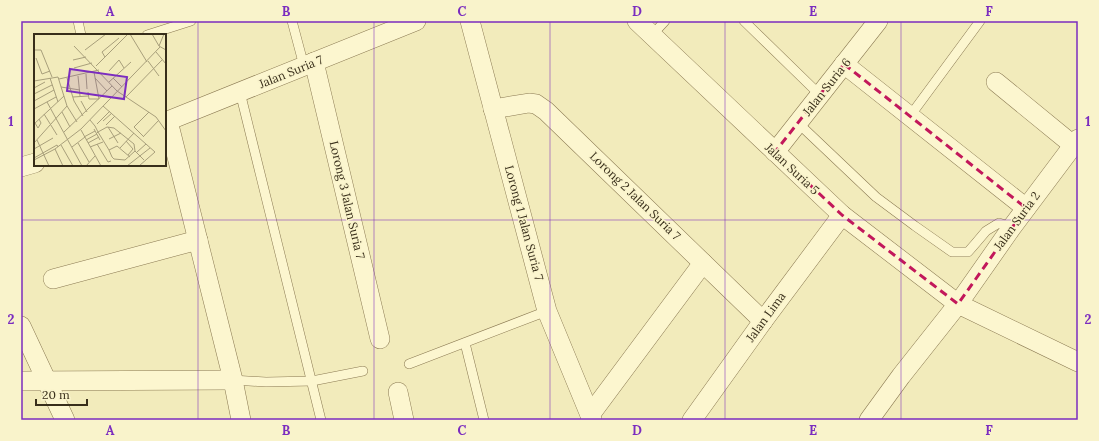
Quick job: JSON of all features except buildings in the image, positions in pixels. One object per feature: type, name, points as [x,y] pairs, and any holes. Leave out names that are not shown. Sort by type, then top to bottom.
[{"type":"street","name":"Jalan Suria 7","points":[[167,122],[416,21]]},
{"type":"street","name":"Lorong 1 Jalan Suria 7","points":[[470,21],[547,312],[591,417]]},
{"type":"street","name":"Jalan Suria 5","points":[[637,21],[842,215],[958,304],[1078,362]]},
{"type":"street","name":"Jalan Suria 6","points":[[775,152],[878,21]]},
{"type":"street","name":"Lorong 3 Jalan Suria 7","points":[[309,64],[380,339]]},
{"type":"street","points":[[844,64],[1026,208]]},
{"type":"street","points":[[996,82],[1076,142]]},
{"type":"street","name":"Lorong 2 Jalan Suria 7","points":[[493,109],[529,103],[536,104],[546,111],[763,321]]},
{"type":"street","points":[[167,122],[233,380],[241,420]]},
{"type":"street","name":"Jalan Suria 2","points":[[869,420],[901,376],[958,304],[1012,227],[1076,142]]},
{"type":"street","points":[[21,167],[34,163]]},
{"type":"street","name":"Jalan Lima","points":[[692,420],[842,215]]},
{"type":"street","points":[[53,279],[198,240]]},
{"type":"street","points":[[591,417],[703,263]]},
{"type":"street","points":[[21,326],[65,420]]},
{"type":"street","points":[[21,381],[233,380]]},
{"type":"street","points":[[398,392],[404,420]]},
{"type":"lane","points":[[78,21],[81,34]]},
{"type":"lane","points":[[151,34],[191,21]]},
{"type":"lane","points":[[292,21],[309,64]]},
{"type":"lane","points":[[652,35],[665,21]]},
{"type":"lane","points":[[744,21],[820,95]]},
{"type":"lane","points":[[910,116],[980,21]]},
{"type":"lane","points":[[240,92],[321,420]]},
{"type":"lane","points":[[798,123],[876,197],[952,252],[968,252],[986,231],[1000,223],[1012,227]]},
{"type":"lane","points":[[409,364],[547,312]]},
{"type":"lane","points":[[465,343],[484,420]]},
{"type":"lane","points":[[233,380],[266,382],[312,381],[364,371]]},
{"type":"highlighted area","points":[[844,64],[1026,208],[958,304],[842,215],[775,152]]}]
